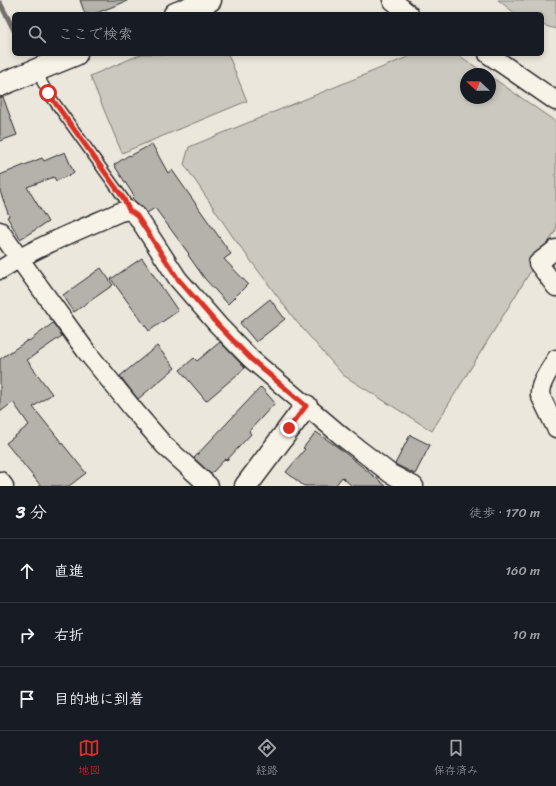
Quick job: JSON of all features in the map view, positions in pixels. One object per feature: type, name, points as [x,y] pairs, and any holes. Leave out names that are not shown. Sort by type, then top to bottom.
[{"type":"main road","points":[[180,12],[210,0]]},
{"type":"main road","points":[[0,85],[71,56]]},
{"type":"main road","points":[[246,486],[306,406]]},
{"type":"street","points":[[392,0],[407,12]]},
{"type":"street","points":[[491,56],[556,101]]},
{"type":"street","points":[[0,270],[19,258],[113,215],[129,210],[137,216],[178,279],[218,325],[251,359],[344,438],[391,474],[414,486]]},
{"type":"street","points":[[0,231],[86,351],[133,409],[164,445],[208,486]]},
{"type":"street","points":[[556,249],[538,263],[556,286]]},
{"type":"street","points":[[556,359],[547,374],[540,390],[540,395],[556,428]]},
{"type":"street","points":[[0,481],[4,486]]},
{"type":"lane","points":[[39,69],[42,82],[48,93],[124,199],[129,210]]},
{"type":"shaded area","points":[[498,0],[556,0],[556,29],[544,26],[544,12],[513,12]]},
{"type":"shaded area","points":[[137,56],[229,56],[247,101],[122,153],[90,76]]},
{"type":"shaded area","points":[[410,56],[460,56],[477,68],[460,68],[460,104],[496,104],[496,80],[556,122],[556,230],[432,431],[343,375],[296,321],[233,237],[184,164],[189,147]]},
{"type":"building","points":[[80,0],[127,0],[99,12],[84,12]]},
{"type":"building","points":[[0,97],[3,97],[17,135],[0,141]]},
{"type":"building","points":[[152,144],[168,173],[172,170],[231,254],[224,259],[248,284],[228,304],[205,279],[188,255],[189,254],[155,208],[147,213],[132,198],[134,196],[114,165],[129,155],[130,156]]},
{"type":"building","points":[[65,152],[74,173],[56,181],[54,177],[27,187],[48,222],[20,239],[7,217],[9,216],[0,191],[0,175],[42,158],[44,161]]},
{"type":"building","points":[[142,258],[178,311],[149,331],[111,279]]},
{"type":"building","points":[[101,268],[113,285],[74,312],[63,295]]},
{"type":"building","points":[[270,299],[285,319],[256,342],[240,323]]},
{"type":"building","points":[[53,323],[62,336],[27,360],[52,394],[33,407],[86,473],[69,486],[41,486],[6,443],[29,425],[13,402],[0,412],[0,359],[28,340],[29,341]]},
{"type":"building","points":[[220,342],[245,368],[206,401],[180,370],[194,358],[197,361]]},
{"type":"building","points":[[157,346],[175,368],[138,399],[120,376]]},
{"type":"building","points":[[261,387],[275,403],[249,431],[251,434],[227,460],[225,459],[211,474],[194,458]]},
{"type":"building","points":[[316,432],[339,448],[386,486],[352,486],[342,477],[335,486],[304,486],[286,472],[305,449],[303,448]]},
{"type":"building","points":[[410,435],[430,445],[415,474],[395,464]]},
{"type":"waterway","points":[[0,3],[12,26]]},
{"type":"route","points":[[48,93],[124,199],[129,210],[137,216],[178,279],[218,325],[251,359],[306,406],[289,428]]}]
